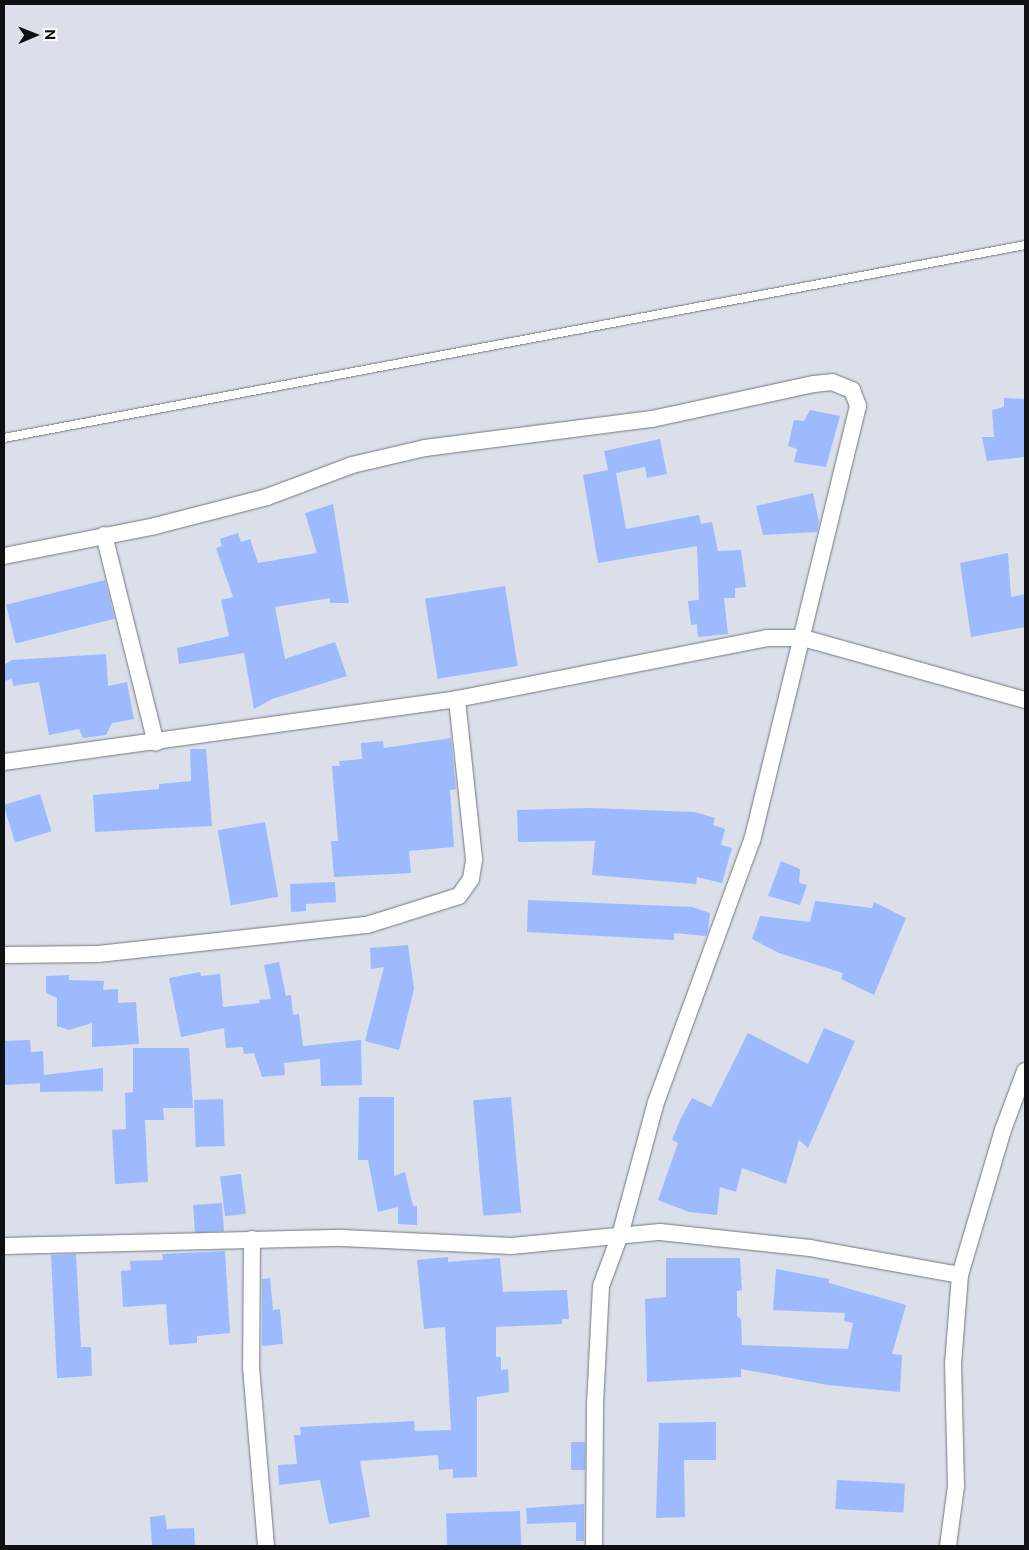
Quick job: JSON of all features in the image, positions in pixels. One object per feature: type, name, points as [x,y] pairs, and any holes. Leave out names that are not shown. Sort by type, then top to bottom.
[{"type":"street","points":[[4,556],[267,497],[352,465],[425,448],[652,419],[832,382],[852,390],[858,406],[803,638],[752,840],[656,1102],[620,1235],[601,1286],[594,1406],[594,1546]]},
{"type":"street","points":[[104,535],[156,743]]},
{"type":"street","points":[[4,762],[156,743],[456,699],[714,646],[767,638],[803,638],[1025,700]]},
{"type":"street","points":[[4,955],[98,954],[367,925],[459,896],[471,879],[474,860],[456,699]]},
{"type":"street","points":[[948,1546],[956,1486],[953,1363],[960,1275],[1003,1130],[1025,1071]]},
{"type":"street","points":[[4,1246],[379,1238],[511,1246],[660,1232],[792,1246],[960,1275]]},
{"type":"street","points":[[252,1240],[251,1367],[266,1546]]},
{"type":"lane","points":[[4,438],[1025,245]]},
{"type":"building","points":[[1004,398],[1025,399],[1025,457],[987,461],[982,437],[994,437],[992,410],[1004,407]]},
{"type":"building","points":[[810,410],[840,416],[826,467],[794,462],[797,449],[788,446],[794,420],[804,421]]},
{"type":"building","points":[[660,439],[667,474],[647,478],[645,467],[616,473],[626,529],[699,515],[701,524],[712,522],[718,551],[741,550],[746,587],[735,588],[735,598],[724,598],[728,634],[698,637],[697,624],[691,625],[688,601],[699,600],[697,546],[598,563],[583,475],[608,470],[604,451]]},
{"type":"building","points":[[813,493],[819,522],[817,532],[763,535],[756,506]]},
{"type":"building","points":[[333,504],[349,603],[330,603],[330,598],[275,607],[285,659],[335,642],[347,676],[272,699],[254,709],[244,653],[179,664],[177,648],[229,636],[221,600],[233,597],[216,548],[222,546],[220,539],[238,533],[241,542],[250,539],[258,563],[317,553],[305,513]]},
{"type":"building","points":[[1008,553],[1011,597],[1025,594],[1025,627],[971,637],[960,563]]},
{"type":"building","points":[[105,580],[115,619],[16,643],[6,605]]},
{"type":"building","points":[[505,586],[518,666],[438,679],[425,599]]},
{"type":"building","points":[[106,654],[108,686],[127,682],[134,719],[112,723],[106,735],[83,738],[79,729],[49,735],[39,682],[13,686],[12,679],[4,681],[4,665],[12,660]]},
{"type":"building","points":[[451,738],[456,789],[450,790],[454,847],[409,851],[411,873],[334,877],[331,841],[338,841],[332,766],[340,766],[339,761],[362,759],[361,743],[383,741],[384,748]]},
{"type":"building","points":[[190,749],[206,749],[212,826],[95,832],[93,795],[159,789],[159,784],[191,781]]},
{"type":"building","points":[[40,794],[51,831],[15,842],[4,805]]},
{"type":"building","points":[[591,808],[695,812],[715,818],[713,825],[725,829],[721,845],[732,848],[722,883],[697,877],[696,884],[592,875],[595,841],[518,842],[517,810]]},
{"type":"building","points":[[265,822],[278,897],[231,905],[218,830]]},
{"type":"building","points":[[781,861],[800,869],[799,883],[807,885],[800,905],[768,896]]},
{"type":"building","points":[[335,882],[336,902],[306,904],[306,911],[291,912],[290,884]]},
{"type":"building","points":[[528,900],[692,907],[710,913],[708,931],[706,936],[674,933],[674,940],[527,932]]},
{"type":"building","points":[[815,901],[872,908],[874,902],[906,918],[874,995],[841,979],[843,973],[779,953],[752,939],[760,916],[810,922]]},
{"type":"building","points":[[408,945],[414,989],[399,1050],[365,1041],[384,967],[371,969],[370,948]]},
{"type":"building","points":[[279,962],[286,996],[291,995],[293,1015],[299,1014],[303,1046],[361,1040],[362,1085],[321,1086],[320,1059],[284,1063],[285,1075],[262,1077],[254,1053],[244,1054],[243,1047],[226,1048],[224,1028],[181,1037],[169,978],[200,972],[201,976],[220,974],[223,1007],[260,1003],[259,1000],[271,999],[264,965]]},
{"type":"building","points":[[69,975],[69,980],[104,981],[103,990],[118,989],[118,1003],[136,1002],[139,1044],[92,1047],[92,1023],[69,1030],[57,1026],[57,998],[46,993],[46,976]]},
{"type":"building","points":[[824,1028],[855,1041],[808,1148],[799,1140],[786,1184],[742,1168],[736,1192],[720,1187],[717,1215],[689,1212],[658,1200],[678,1143],[672,1140],[680,1120],[692,1098],[711,1107],[748,1033],[808,1064]]},
{"type":"building","points":[[30,1040],[31,1052],[43,1051],[44,1075],[103,1068],[103,1091],[40,1092],[40,1083],[4,1085],[4,1041]]},
{"type":"building","points":[[133,1048],[189,1048],[193,1108],[163,1108],[164,1120],[145,1120],[148,1182],[115,1184],[112,1130],[126,1129],[125,1093],[133,1092]]},
{"type":"building","points":[[359,1097],[394,1097],[394,1176],[405,1172],[413,1206],[417,1206],[417,1225],[398,1224],[398,1207],[378,1212],[368,1160],[358,1160]]},
{"type":"building","points":[[511,1097],[521,1213],[483,1216],[473,1100]]},
{"type":"building","points":[[223,1099],[225,1146],[196,1147],[194,1100]]},
{"type":"building","points":[[241,1174],[246,1214],[225,1216],[220,1177]]},
{"type":"building","points":[[222,1203],[224,1231],[195,1233],[193,1205]]},
{"type":"building","points":[[225,1251],[230,1333],[197,1336],[197,1343],[169,1345],[166,1304],[123,1307],[121,1271],[131,1270],[130,1261],[163,1260],[162,1254]]},
{"type":"building","points":[[76,1254],[81,1347],[91,1347],[92,1376],[57,1378],[51,1255]]},
{"type":"building","points":[[448,1257],[448,1262],[500,1258],[503,1292],[567,1290],[569,1319],[562,1319],[562,1324],[496,1327],[496,1357],[501,1357],[501,1370],[508,1369],[509,1392],[477,1397],[477,1477],[453,1478],[453,1469],[439,1470],[438,1455],[360,1461],[370,1517],[329,1524],[320,1480],[279,1485],[278,1465],[297,1464],[294,1435],[301,1435],[300,1427],[414,1421],[415,1431],[451,1430],[445,1327],[424,1329],[417,1260]]},
{"type":"building","points":[[666,1258],[740,1258],[742,1290],[737,1291],[737,1316],[741,1319],[742,1345],[848,1349],[853,1323],[844,1321],[845,1313],[773,1310],[776,1269],[829,1279],[829,1283],[906,1305],[892,1354],[902,1355],[900,1392],[828,1385],[741,1369],[741,1377],[647,1382],[645,1299],[666,1297]]},
{"type":"building","points":[[270,1278],[273,1310],[280,1309],[283,1344],[262,1346],[262,1279]]},
{"type":"building","points":[[716,1422],[716,1460],[684,1460],[685,1517],[656,1518],[659,1423]]},
{"type":"building","points":[[571,1442],[585,1442],[585,1470],[571,1470]]},
{"type":"building","points":[[837,1480],[905,1484],[903,1513],[835,1509]]},
{"type":"building","points":[[584,1504],[584,1541],[576,1541],[576,1522],[527,1524],[526,1508]]},
{"type":"building","points":[[520,1511],[521,1546],[447,1546],[446,1514]]},
{"type":"building","points":[[165,1515],[167,1529],[194,1528],[195,1546],[152,1546],[150,1517]]}]
